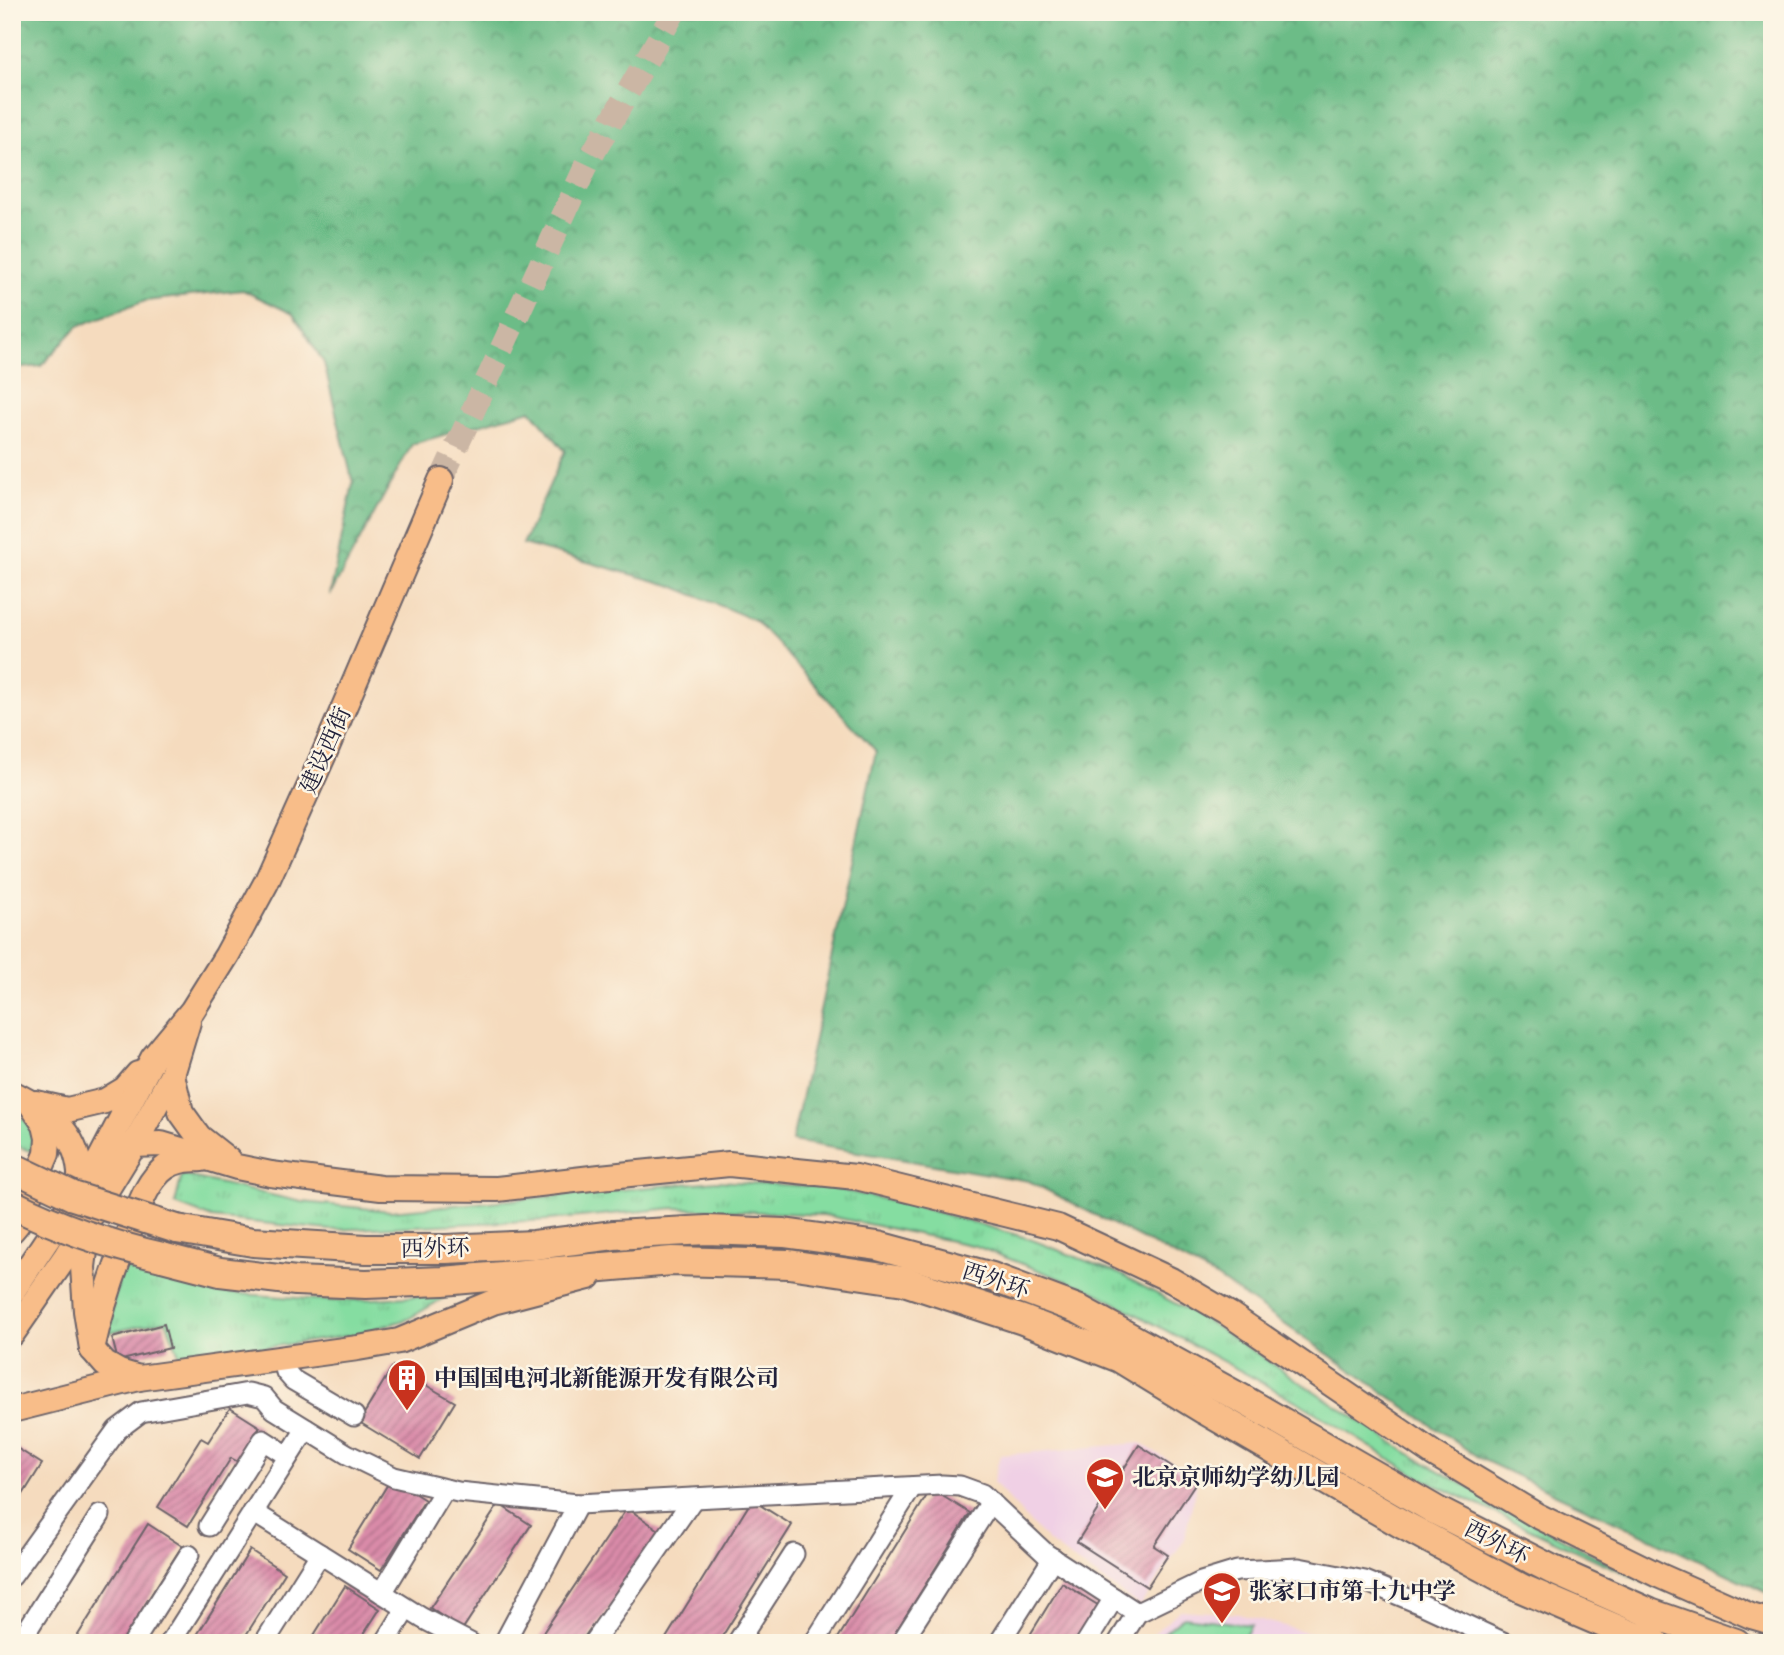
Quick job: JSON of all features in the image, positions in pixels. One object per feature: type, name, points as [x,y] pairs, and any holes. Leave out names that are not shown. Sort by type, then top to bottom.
[{"type":"highway","name":"西外环","points":[[12,1167],[73,1196],[177,1229],[253,1242],[366,1249],[446,1249],[521,1246],[614,1235],[707,1230],[784,1233],[878,1246],[992,1277],[1080,1310],[1437,1511],[1553,1570],[1650,1613],[1736,1643]]},
{"type":"highway","name":"西外环","points":[[12,1204],[41,1219],[131,1250],[220,1272],[296,1281],[366,1284],[443,1281],[688,1261],[789,1264],[904,1281],[1023,1320],[1120,1358],[1402,1524],[1521,1588],[1655,1643]]},
{"type":"main road","name":"建设西街","points":[[12,1292],[90,1175],[153,1058],[192,1011],[227,955],[266,883],[441,480]]},
{"type":"main road","name":"建设西街","points":[[12,1334],[62,1263],[134,1145],[172,1075],[192,1011]]},
{"type":"main road","points":[[21,1097],[66,1110],[105,1101],[125,1089],[153,1058]]},
{"type":"main road","points":[[172,1075],[181,1112],[199,1137],[237,1167]]},
{"type":"main road","points":[[21,1097],[54,1119],[70,1136],[79,1163],[90,1175],[92,1188],[83,1268],[92,1349],[105,1364],[139,1378]]},
{"type":"main road","points":[[12,1230],[47,1154],[45,1125],[21,1097]]},
{"type":"main road","points":[[12,1292],[25,1293],[62,1263],[90,1175],[117,1149],[134,1145],[161,1144],[237,1167],[271,1174],[381,1188],[497,1189],[729,1164],[856,1177],[1058,1227],[1171,1280],[1229,1314],[1434,1454],[1536,1516],[1670,1580],[1751,1616],[1772,1622]]},
{"type":"main road","points":[[92,1349],[111,1278],[143,1197],[164,1168],[180,1160],[210,1159]]},
{"type":"main road","points":[[12,1410],[139,1378],[399,1341],[493,1302],[591,1276],[688,1261]]},
{"type":"street","points":[[282,1358],[286,1372],[293,1380],[354,1416]]},
{"type":"street","points":[[12,1576],[117,1430],[141,1412],[247,1392],[264,1397],[274,1409],[306,1429],[347,1454],[394,1477],[458,1492],[578,1504],[960,1486],[982,1494],[1053,1558],[1137,1614]]},
{"type":"street","points":[[170,1643],[306,1429]]},
{"type":"street","points":[[209,1526],[263,1440],[288,1456]]},
{"type":"street","points":[[814,1643],[912,1488]]},
{"type":"street","points":[[382,1593],[445,1489]]},
{"type":"street","points":[[593,1643],[693,1499]]},
{"type":"street","points":[[901,1643],[991,1502]]},
{"type":"street","points":[[504,1643],[578,1504]]},
{"type":"street","points":[[253,1512],[406,1609],[470,1643]]},
{"type":"street","points":[[19,1643],[100,1515]]},
{"type":"street","points":[[737,1643],[794,1554]]},
{"type":"street","points":[[133,1643],[188,1555]]},
{"type":"street","points":[[264,1643],[320,1555]]},
{"type":"street","points":[[999,1643],[1053,1558]]},
{"type":"street","points":[[1118,1643],[1137,1614],[1201,1582],[1237,1571],[1299,1568],[1365,1581],[1504,1643]]},
{"type":"street","points":[[1086,1643],[1114,1598]]},
{"type":"street","points":[[385,1643],[406,1609]]},
{"type":"shaded area","name":"北京京师幼学幼儿园","points":[[1141,1443],[1198,1479],[1184,1540],[1140,1606],[1048,1542],[993,1482],[1000,1455]]},
{"type":"shaded area","name":"张家口市第十九中学","points":[[1180,1610],[1238,1614],[1323,1636],[1335,1643],[1143,1643]]},
{"type":"green space","points":[[12,12],[1772,12],[1772,1595],[1479,1458],[1216,1277],[1029,1181],[792,1141],[876,751],[755,620],[670,585],[523,544],[565,451],[531,410],[412,444],[330,595],[353,483],[324,363],[293,314],[243,290],[145,301],[78,326],[41,366],[12,369]]},
{"type":"green space","points":[[12,1111],[33,1126],[35,1153],[12,1144]]},
{"type":"green space","points":[[182,1175],[302,1202],[391,1211],[716,1181],[826,1187],[916,1206],[1027,1238],[1120,1274],[1204,1319],[1413,1456],[1656,1588],[1421,1478],[1298,1402],[1095,1292],[976,1246],[824,1215],[674,1208],[548,1220],[330,1230],[212,1218],[175,1204]]},
{"type":"green space","points":[[121,1267],[227,1293],[334,1301],[449,1295],[408,1319],[354,1335],[181,1359],[166,1321],[107,1333]]},
{"type":"green space","points":[[1183,1617],[1251,1625],[1241,1643],[1152,1643]]},
{"type":"building","points":[[164,1324],[170,1348],[118,1361],[112,1338]]},
{"type":"building","name":"中国国电河北新能源开发有限公司","points":[[393,1366],[455,1402],[420,1459],[359,1422]]},
{"type":"building","points":[[230,1408],[260,1427],[238,1462],[231,1458],[188,1526],[158,1507],[201,1438],[208,1442]]},
{"type":"building","points":[[12,1445],[42,1464],[12,1512]]},
{"type":"building","points":[[1139,1445],[1196,1482],[1154,1546],[1168,1555],[1147,1587],[1077,1542]]},
{"type":"building","points":[[391,1479],[425,1500],[381,1570],[348,1549]]},
{"type":"building","points":[[931,1489],[970,1513],[889,1643],[835,1643]]},
{"type":"building","points":[[752,1500],[792,1525],[718,1643],[663,1643]]},
{"type":"building","points":[[499,1504],[531,1525],[462,1630],[430,1608]]},
{"type":"building","points":[[627,1508],[662,1532],[586,1643],[536,1643]]},
{"type":"building","points":[[148,1524],[182,1546],[121,1643],[73,1643]]},
{"type":"building","points":[[250,1550],[285,1573],[241,1643],[192,1643]]},
{"type":"building","points":[[1062,1583],[1101,1607],[1079,1643],[1025,1643]]},
{"type":"building","points":[[345,1586],[380,1609],[358,1643],[309,1643]]},
{"type":"tunnel","points":[[441,480],[588,162],[674,12]]},
{"type":"place","name":"中国国电河北新能源开发有限公司","points":[[407,1412]]},
{"type":"place","name":"北京京师幼学幼儿园","points":[[1105,1511]]},
{"type":"place","name":"张家口市第十九中学","points":[[1222,1625]]}]
